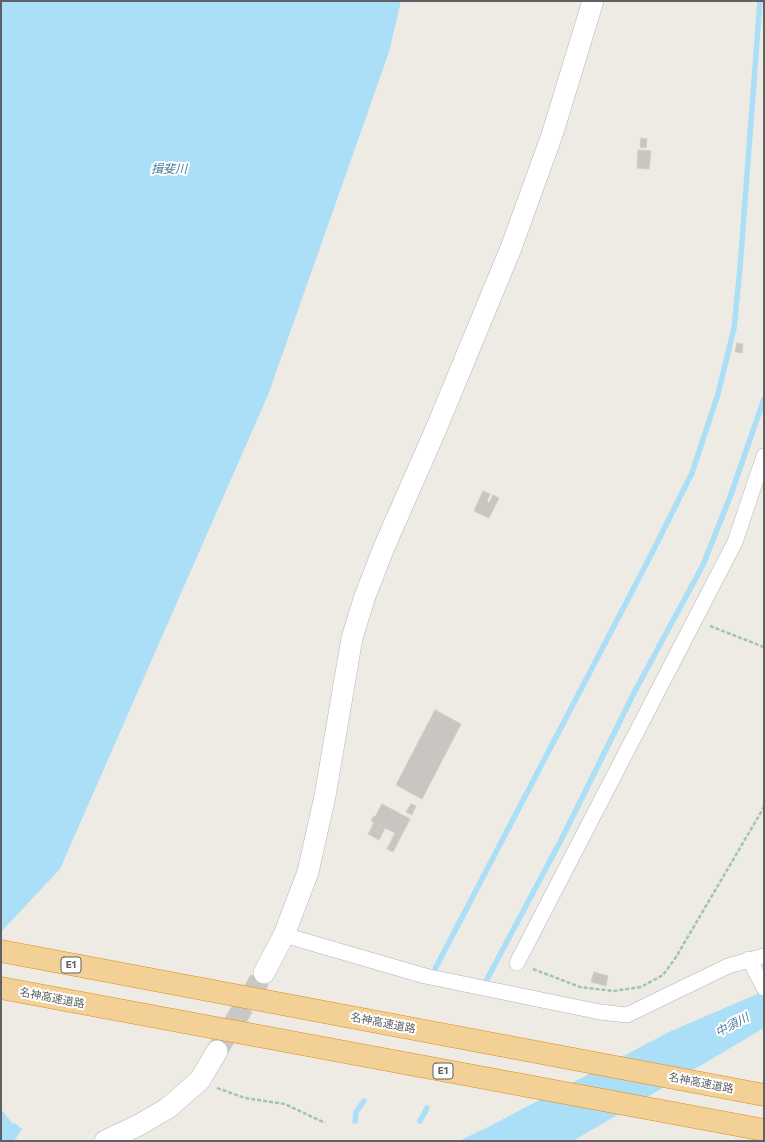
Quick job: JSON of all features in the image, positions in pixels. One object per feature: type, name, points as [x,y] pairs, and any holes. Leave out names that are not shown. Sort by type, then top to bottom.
[{"type":"highway","name":"名神高速道路","points":[[1,952],[764,1095]]},
{"type":"highway","name":"名神高速道路","points":[[1,988],[764,1130]]},
{"type":"street","points":[[264,973],[284,935],[308,872],[325,796],[352,638],[365,596],[385,545],[436,429],[511,248],[552,135],[593,1]]},
{"type":"street","points":[[517,963],[735,542],[764,456]]},
{"type":"street","points":[[284,935],[426,976],[600,1012],[627,1015],[728,966],[764,956]]},
{"type":"street","points":[[749,959],[764,988]]},
{"type":"street","points":[[105,1141],[139,1125],[168,1108],[198,1081],[217,1051]]},
{"type":"path","points":[[694,620],[764,647]]},
{"type":"path","points":[[517,963],[580,986],[613,991],[641,986],[663,975],[676,957],[764,807]]},
{"type":"path","points":[[198,1081],[245,1098],[285,1104],[325,1123]]},
{"type":"water","name":"揖斐川","points":[[1,1],[401,1],[389,52],[268,395],[60,869],[1,932]]},
{"type":"water","name":"中須川","points":[[764,991],[764,1028],[573,1141],[459,1141],[669,1032]]},
{"type":"water","points":[[1,1109],[13,1124],[15,1123],[22,1129],[14,1141],[1,1141]]},
{"type":"building","points":[[641,138],[647,139],[646,148],[640,147]]},
{"type":"building","points":[[638,150],[651,151],[649,169],[637,168]]},
{"type":"building","points":[[737,343],[743,344],[742,353],[735,352]]},
{"type":"building","points":[[483,491],[490,494],[487,501],[489,503],[493,495],[499,498],[489,518],[474,511]]},
{"type":"building","points":[[435,710],[461,724],[422,799],[396,785]]},
{"type":"building","points":[[382,804],[410,819],[393,852],[387,849],[395,833],[371,821]]},
{"type":"building","points":[[411,804],[416,806],[412,815],[406,812]]},
{"type":"building","points":[[374,822],[385,828],[382,834],[371,829]]},
{"type":"building","points":[[371,829],[382,834],[379,840],[368,834]]},
{"type":"building","points":[[594,972],[608,976],[606,986],[591,982]]},
{"type":"waterway","points":[[435,969],[651,555],[692,473],[718,394],[734,328],[740,268],[760,1]]},
{"type":"waterway","points":[[486,981],[561,840],[636,689],[703,565],[730,497],[764,399]]},
{"type":"waterway","points":[[355,1121],[356,1112],[364,1101]]},
{"type":"waterway","points":[[420,1121],[427,1108]]},
{"type":"tunnel","points":[[217,1051],[264,973]]}]
